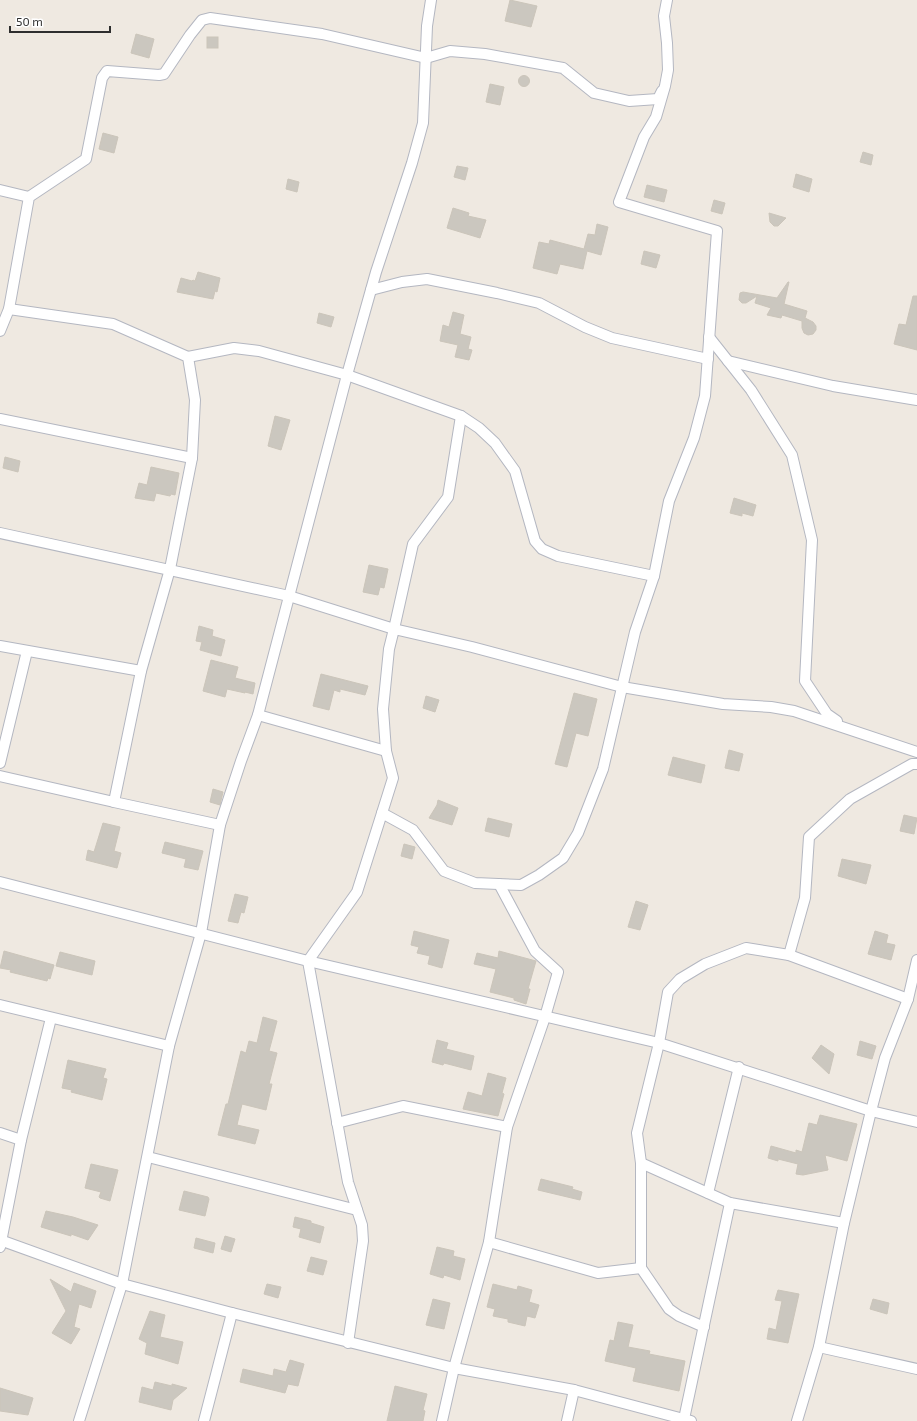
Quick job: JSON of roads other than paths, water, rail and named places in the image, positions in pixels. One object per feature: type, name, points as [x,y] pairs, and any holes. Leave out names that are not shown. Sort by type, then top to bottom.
[{"type":"street","points":[[79,1421],[122,1284],[169,1046],[201,933],[220,825],[258,716],[347,375],[371,290],[412,163],[423,123],[427,26],[431,0]]},
{"type":"street","points":[[382,813],[413,830],[444,871],[475,883],[521,885],[539,875],[563,858],[578,833],[603,769],[636,632],[654,576],[669,501],[694,438],[705,396],[708,338],[717,231],[619,202],[644,138],[656,117],[665,86],[667,64],[664,16],[667,0]]},
{"type":"street","points":[[0,330],[9,309],[29,197],[86,159],[102,78],[107,71],[159,76],[164,74],[202,20],[210,18],[322,34],[426,58],[450,51],[484,54],[563,68],[594,94],[629,101],[658,99],[665,86]]},
{"type":"street","points":[[0,190],[29,197]]},
{"type":"street","points":[[371,290],[402,282],[427,279],[497,293],[538,303],[585,327],[612,338],[708,359]]},
{"type":"street","points":[[9,309],[113,324],[188,358],[234,348],[252,350],[347,375],[461,416],[479,428],[495,443],[515,471],[535,541],[542,549],[558,556],[654,576]]},
{"type":"street","points":[[708,338],[751,390],[792,455],[812,540],[805,681],[827,714],[848,729]]},
{"type":"street","points":[[114,802],[141,671],[170,569],[192,458],[194,400],[188,358]]},
{"type":"street","points":[[728,361],[833,386],[917,400]]},
{"type":"street","points":[[348,1343],[363,1241],[362,1225],[348,1182],[308,961],[356,892],[393,778],[386,751],[383,709],[389,649],[413,544],[448,497],[461,416]]},
{"type":"street","points":[[0,419],[192,458]]},
{"type":"street","points":[[0,533],[289,596],[394,629],[472,647],[622,687],[722,704],[771,707],[794,711],[917,752]]},
{"type":"street","points":[[0,646],[141,671]]},
{"type":"street","points":[[0,763],[27,651]]},
{"type":"street","points":[[258,716],[386,751]]},
{"type":"street","points":[[789,955],[805,898],[809,836],[850,799],[912,764],[917,764]]},
{"type":"street","points":[[0,776],[220,825]]},
{"type":"street","points":[[0,882],[308,961],[659,1043],[871,1111],[917,1122]]},
{"type":"street","points":[[442,1421],[454,1368],[488,1242],[507,1128],[545,1017],[558,972],[535,951],[499,884]]},
{"type":"street","points":[[704,1327],[679,1316],[669,1309],[641,1268],[641,1163],[637,1133],[659,1043],[668,992],[680,978],[705,964],[746,948],[789,955],[908,999]]},
{"type":"street","points":[[797,1421],[819,1347],[844,1223],[871,1111],[885,1058],[908,999],[917,960]]},
{"type":"street","points":[[0,1005],[169,1046]]},
{"type":"street","points":[[51,1018],[22,1140],[1,1242],[122,1284],[348,1343],[454,1368],[574,1390],[688,1420],[704,1327],[730,1203]]},
{"type":"street","points":[[708,1193],[739,1068]]},
{"type":"street","points":[[337,1123],[403,1106],[507,1128]]},
{"type":"street","points":[[0,1133],[22,1140]]},
{"type":"street","points":[[148,1157],[357,1210]]},
{"type":"street","points":[[641,1163],[730,1203],[844,1223]]},
{"type":"street","points":[[488,1242],[598,1273],[641,1268]]},
{"type":"street","points":[[204,1421],[232,1313]]},
{"type":"street","points":[[819,1347],[917,1369]]},
{"type":"street","points":[[567,1421],[574,1390]]}]
